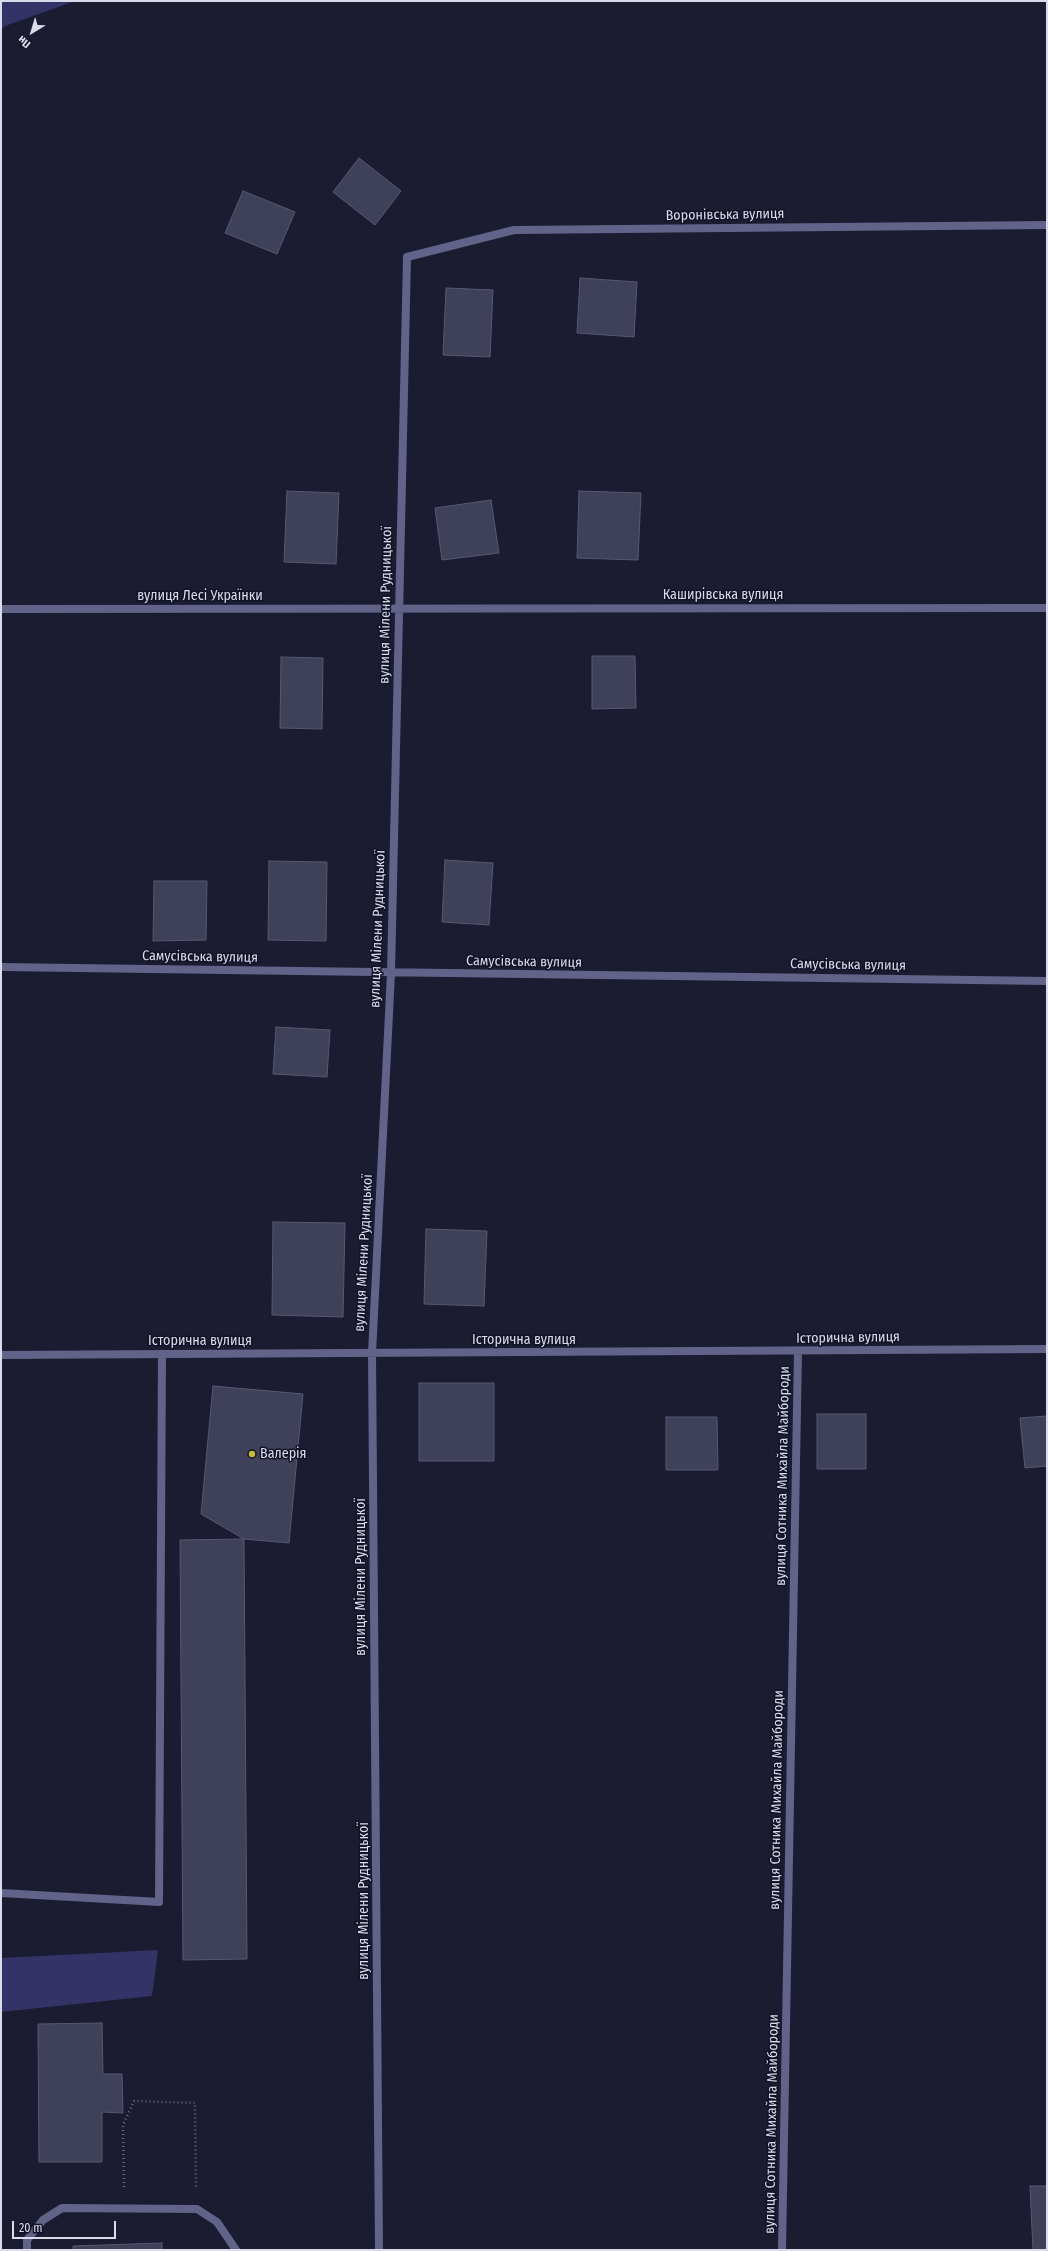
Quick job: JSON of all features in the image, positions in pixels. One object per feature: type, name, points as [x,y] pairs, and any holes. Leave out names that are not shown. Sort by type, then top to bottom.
[{"type":"street","name":"Воронівська вулиця","points":[[407,257],[514,230],[1047,225]]},
{"type":"street","name":"вулиця Мілени Рудницької","points":[[379,2250],[372,1354],[391,973],[407,257]]},
{"type":"street","name":"Каширівська вулиця","points":[[399,609],[1047,608]]},
{"type":"street","name":"вулиця Лесі Українки","points":[[1,609],[399,609]]},
{"type":"street","name":"Самусівська вулиця","points":[[1,967],[1047,980]]},
{"type":"street","name":"Історична вулиця","points":[[1,1355],[1047,1349]]},
{"type":"street","name":"вулиця Сотника Михайла Майбороди","points":[[782,2250],[798,1351]]},
{"type":"street","points":[[1,1893],[159,1902],[162,1354]]},
{"type":"street","points":[[27,2250],[27,2240],[43,2220],[62,2208],[197,2210],[217,2222],[236,2250]]},
{"type":"path","points":[[125,2209],[123,2125],[134,2101],[194,2103],[197,2210]]},
{"type":"shaded area","points":[[1,1],[75,1],[5,26],[1,30]]},
{"type":"shaded area","points":[[158,1950],[152,1996],[1,2012],[1,1958]]},
{"type":"building","points":[[359,158],[401,191],[375,225],[333,192]]},
{"type":"building","points":[[243,191],[295,212],[277,254],[225,233]]},
{"type":"building","points":[[580,278],[637,282],[634,337],[577,333]]},
{"type":"building","points":[[446,288],[493,290],[490,357],[443,355]]},
{"type":"building","points":[[287,491],[339,493],[336,564],[284,562]]},
{"type":"building","points":[[579,491],[641,493],[638,560],[577,558]]},
{"type":"building","points":[[491,500],[499,553],[442,560],[435,508]]},
{"type":"building","points":[[592,656],[635,656],[636,708],[592,709]]},
{"type":"building","points":[[281,657],[323,658],[322,729],[280,728]]},
{"type":"building","points":[[445,860],[493,863],[489,925],[442,922]]},
{"type":"building","points":[[269,861],[327,862],[326,941],[268,940]]},
{"type":"building","points":[[154,881],[207,881],[206,940],[153,941]]},
{"type":"building","points":[[276,1027],[330,1030],[327,1077],[273,1074]]},
{"type":"building","points":[[273,1222],[345,1223],[343,1317],[272,1315]]},
{"type":"building","points":[[426,1229],[487,1231],[484,1306],[424,1304]]},
{"type":"building","points":[[419,1383],[494,1383],[494,1461],[419,1461]]},
{"type":"building","name":"Валерія","points":[[213,1386],[303,1394],[289,1543],[244,1539],[201,1514]]},
{"type":"building","points":[[817,1414],[866,1414],[866,1469],[817,1469]]},
{"type":"building","points":[[1047,1416],[1047,1466],[1025,1468],[1020,1418]]},
{"type":"building","points":[[666,1417],[717,1417],[718,1470],[666,1470]]},
{"type":"building","points":[[244,1539],[247,1959],[183,1960],[180,1540]]},
{"type":"building","points":[[102,2023],[103,2074],[122,2074],[123,2113],[102,2112],[102,2162],[39,2162],[38,2024]]},
{"type":"building","points":[[1030,2186],[1047,2186],[1047,2250],[1033,2250]]},
{"type":"building","points":[[162,2243],[162,2250],[73,2250],[73,2246]]},
{"type":"place","name":"Валерія","points":[[252,1454]]}]
